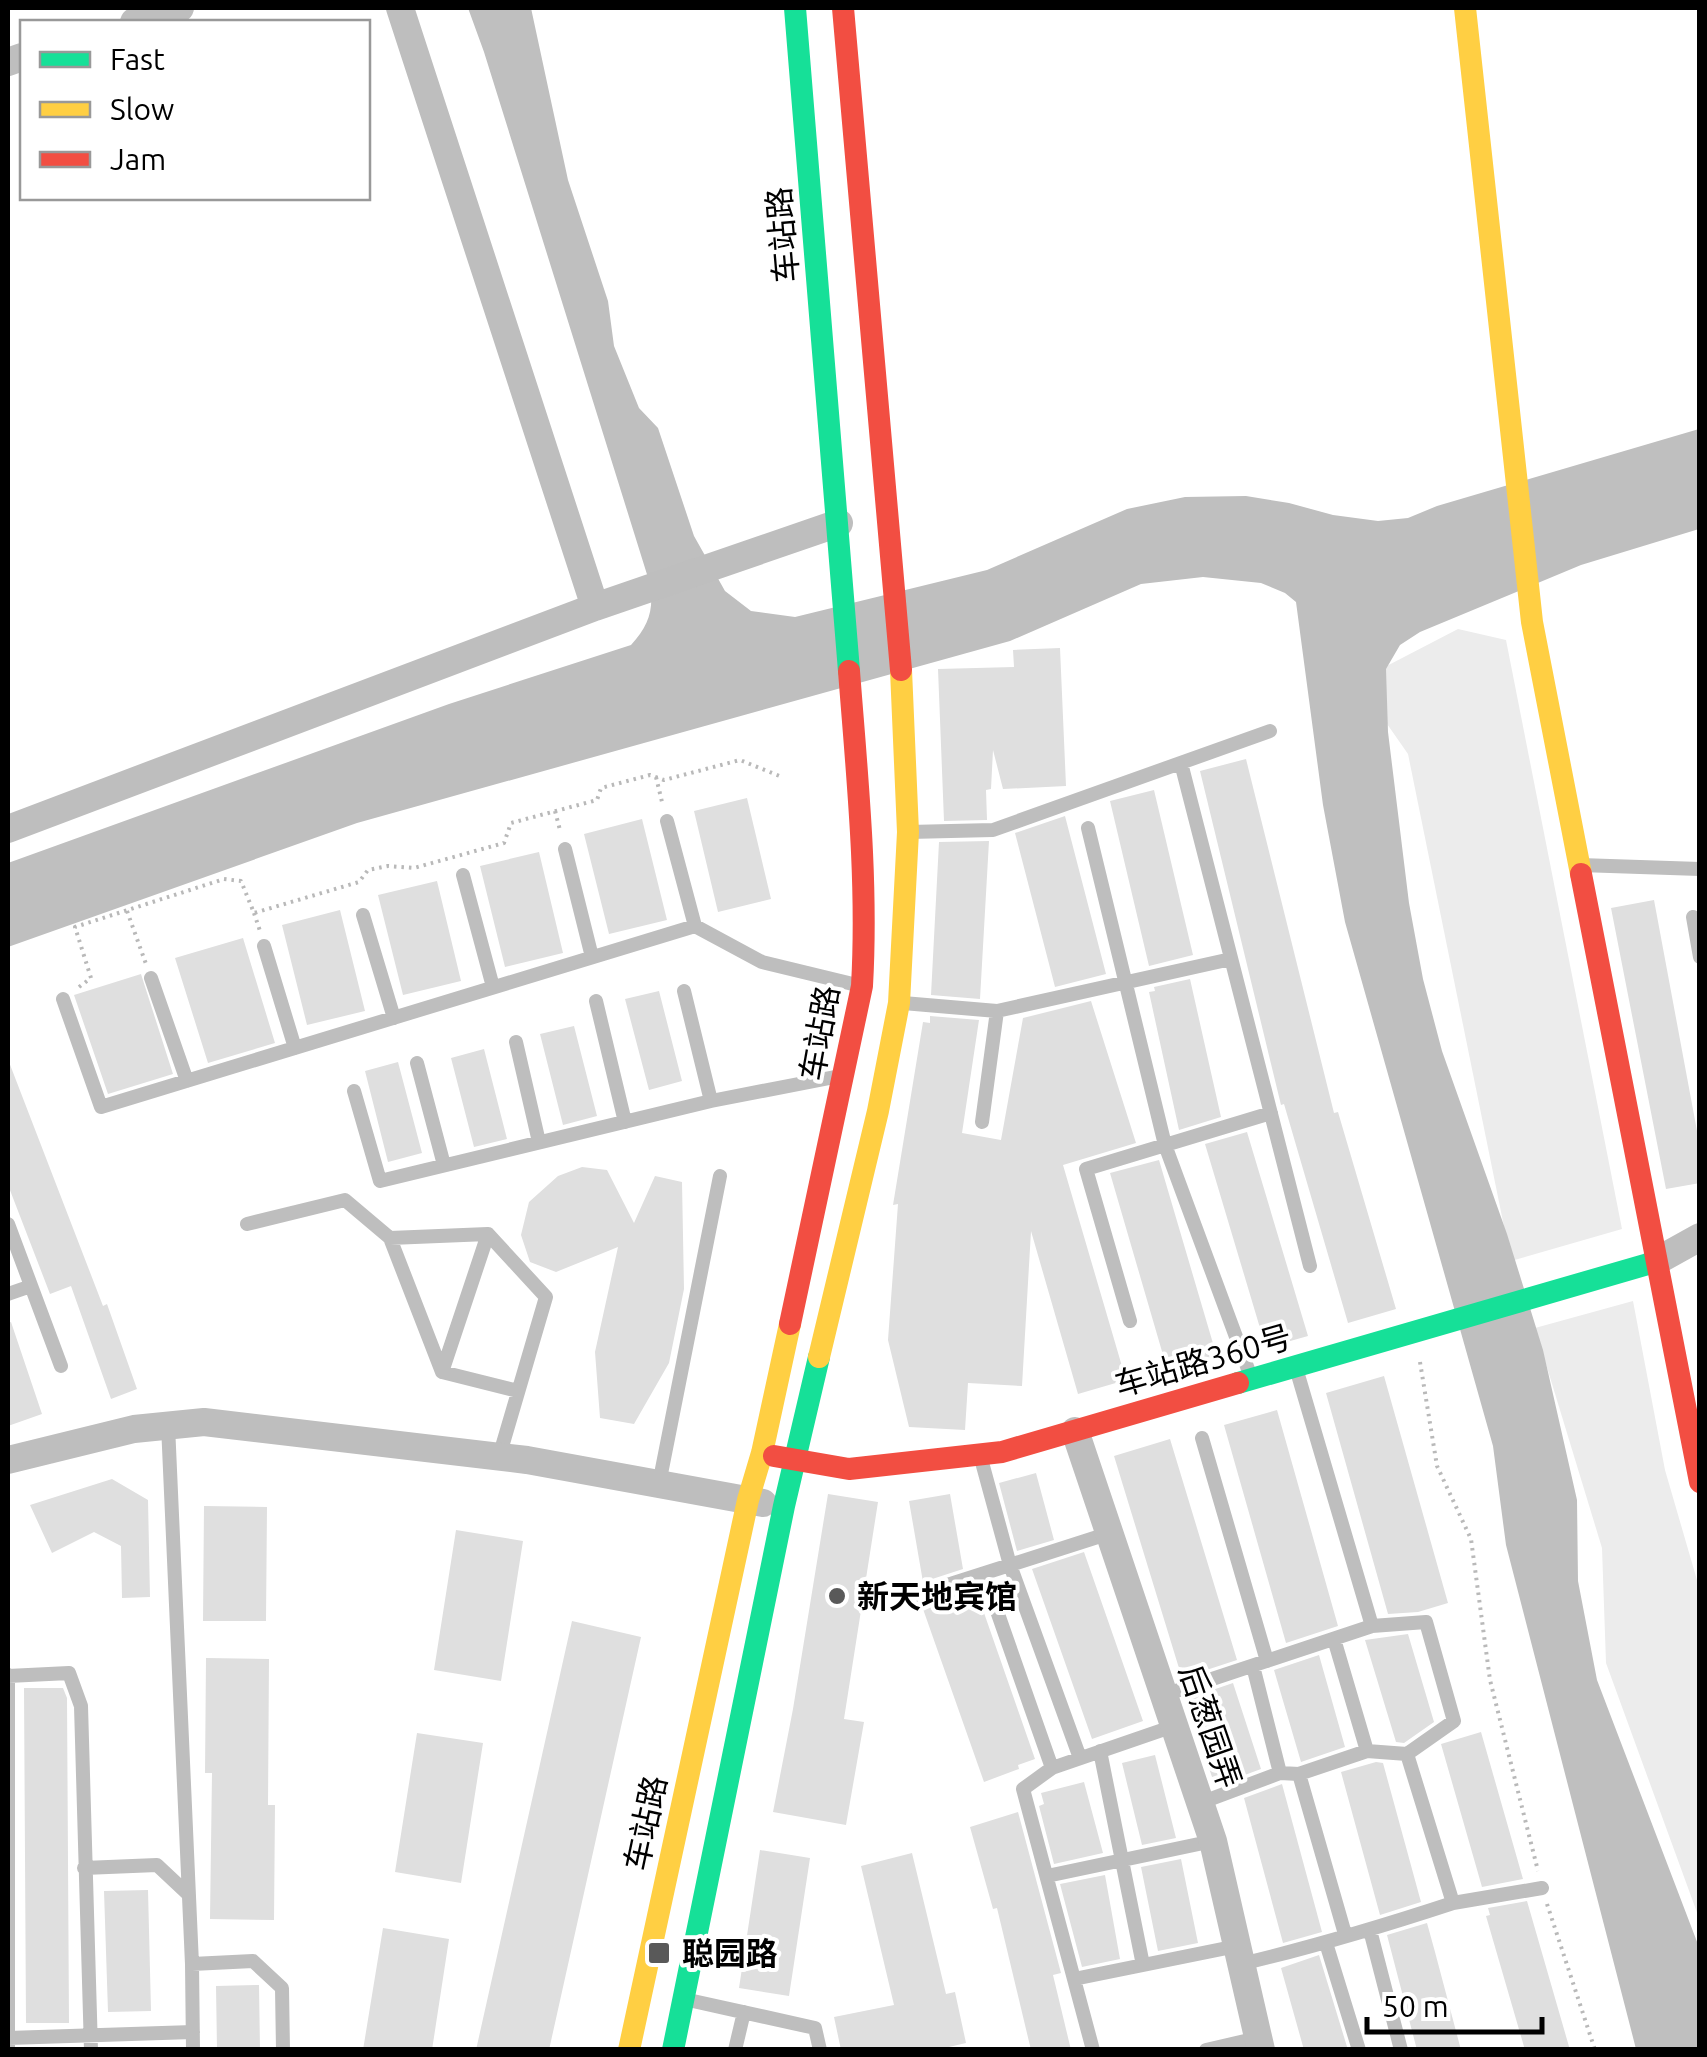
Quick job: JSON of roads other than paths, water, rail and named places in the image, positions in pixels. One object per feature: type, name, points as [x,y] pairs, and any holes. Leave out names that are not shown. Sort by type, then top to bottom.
[{"type":"main road","name":"车站路","points":[[629,2050],[748,1500],[762,1453],[846,1075],[862,986],[862,845],[795,8]]},
{"type":"main road","points":[[672,2050],[784,1506],[878,1111],[899,1003],[908,832],[904,707],[843,8]]},
{"type":"main road","points":[[1465,8],[1532,622],[1700,1482]]},
{"type":"main road","name":"车站路360号","points":[[762,1453],[850,1469],[1002,1452],[1655,1262]]},
{"type":"street","points":[[141,20],[180,8]]},
{"type":"street","points":[[400,8],[594,607]]},
{"type":"street","points":[[8,829],[594,607],[839,523]]},
{"type":"street","points":[[1655,1262],[1700,1237]]},
{"type":"street","points":[[8,1460],[134,1428],[204,1422],[499,1457],[784,1506]]},
{"type":"street","name":"后葱园弄","points":[[1075,1431],[1213,1841],[1260,2044]]},
{"type":"lane","points":[[908,832],[993,830],[1270,731]]},
{"type":"lane","points":[[1181,763],[1310,1266]]},
{"type":"lane","points":[[667,821],[695,926]]},
{"type":"lane","points":[[1088,828],[1165,1144],[1252,1380]]},
{"type":"lane","points":[[565,849],[592,957]]},
{"type":"lane","points":[[1579,864],[1700,869]]},
{"type":"lane","points":[[463,875],[493,988]]},
{"type":"lane","points":[[363,915],[394,1018]]},
{"type":"lane","points":[[1693,918],[1700,957]]},
{"type":"lane","points":[[63,999],[101,1107],[695,926],[762,962],[862,986]]},
{"type":"lane","points":[[264,946],[295,1048]]},
{"type":"lane","points":[[899,1003],[997,1011],[1232,959]]},
{"type":"lane","points":[[151,978],[188,1081]]},
{"type":"lane","points":[[684,991],[711,1101]]},
{"type":"lane","points":[[596,1000],[626,1122]]},
{"type":"lane","points":[[982,1122],[997,1011]]},
{"type":"lane","points":[[516,1042],[539,1142]]},
{"type":"lane","points":[[418,1063],[444,1166]]},
{"type":"lane","points":[[354,1090],[380,1181],[711,1101],[846,1075]]},
{"type":"lane","points":[[1130,1322],[1086,1169],[1270,1113]]},
{"type":"lane","points":[[659,1484],[720,1176]]},
{"type":"lane","points":[[248,1224],[345,1200],[390,1238],[442,1372]]},
{"type":"lane","points":[[8,1224],[61,1366]]},
{"type":"lane","points":[[390,1238],[488,1234],[546,1296],[499,1457]]},
{"type":"lane","points":[[442,1372],[488,1234]]},
{"type":"lane","points":[[8,1294],[31,1286]]},
{"type":"lane","points":[[1296,1368],[1372,1626]]},
{"type":"lane","points":[[442,1372],[518,1391]]},
{"type":"lane","points":[[168,1426],[192,1964],[192,2050]]},
{"type":"lane","points":[[1202,1438],[1260,1664],[1280,1773]]},
{"type":"lane","points":[[980,1454],[1010,1566],[1080,1758]]},
{"type":"lane","points":[[913,1596],[1110,1534]]},
{"type":"lane","points":[[984,1574],[1052,1768]]},
{"type":"lane","points":[[1164,1695],[1372,1626],[1426,1622],[1454,1721],[1407,1754],[1367,1750],[1299,1774],[1280,1773],[1200,1803]]},
{"type":"lane","points":[[1334,1639],[1367,1750]]},
{"type":"lane","points":[[8,2050],[8,1676],[70,1673],[81,1706],[91,2042]]},
{"type":"lane","points":[[1093,2050],[1023,1788],[1052,1768],[1174,1726]]},
{"type":"lane","points":[[1100,1751],[1142,1965]]},
{"type":"lane","points":[[1407,1754],[1453,1903]]},
{"type":"lane","points":[[1299,1774],[1346,1934]]},
{"type":"lane","points":[[1047,1876],[1213,1841]]},
{"type":"lane","points":[[84,1868],[157,1866],[189,1894]]},
{"type":"lane","points":[[1074,1978],[1142,1965],[1326,1944],[1346,1934],[1453,1903],[1542,1888]]},
{"type":"lane","points":[[1370,1930],[1401,2050]]},
{"type":"lane","points":[[1326,1944],[1358,2050]]},
{"type":"lane","points":[[192,1964],[253,1961],[282,1988],[283,2050]]},
{"type":"lane","points":[[683,1998],[814,2028],[820,2050]]},
{"type":"lane","points":[[735,2050],[744,2012]]},
{"type":"lane","points":[[8,2038],[91,2042],[192,2032]]},
{"type":"lane","points":[[1206,2050],[1260,2044]]},
{"type":"place","name":"新天地宾馆","points":[[837,1596]]},
{"type":"place","name":"聪园路","points":[[659,1953]]}]
